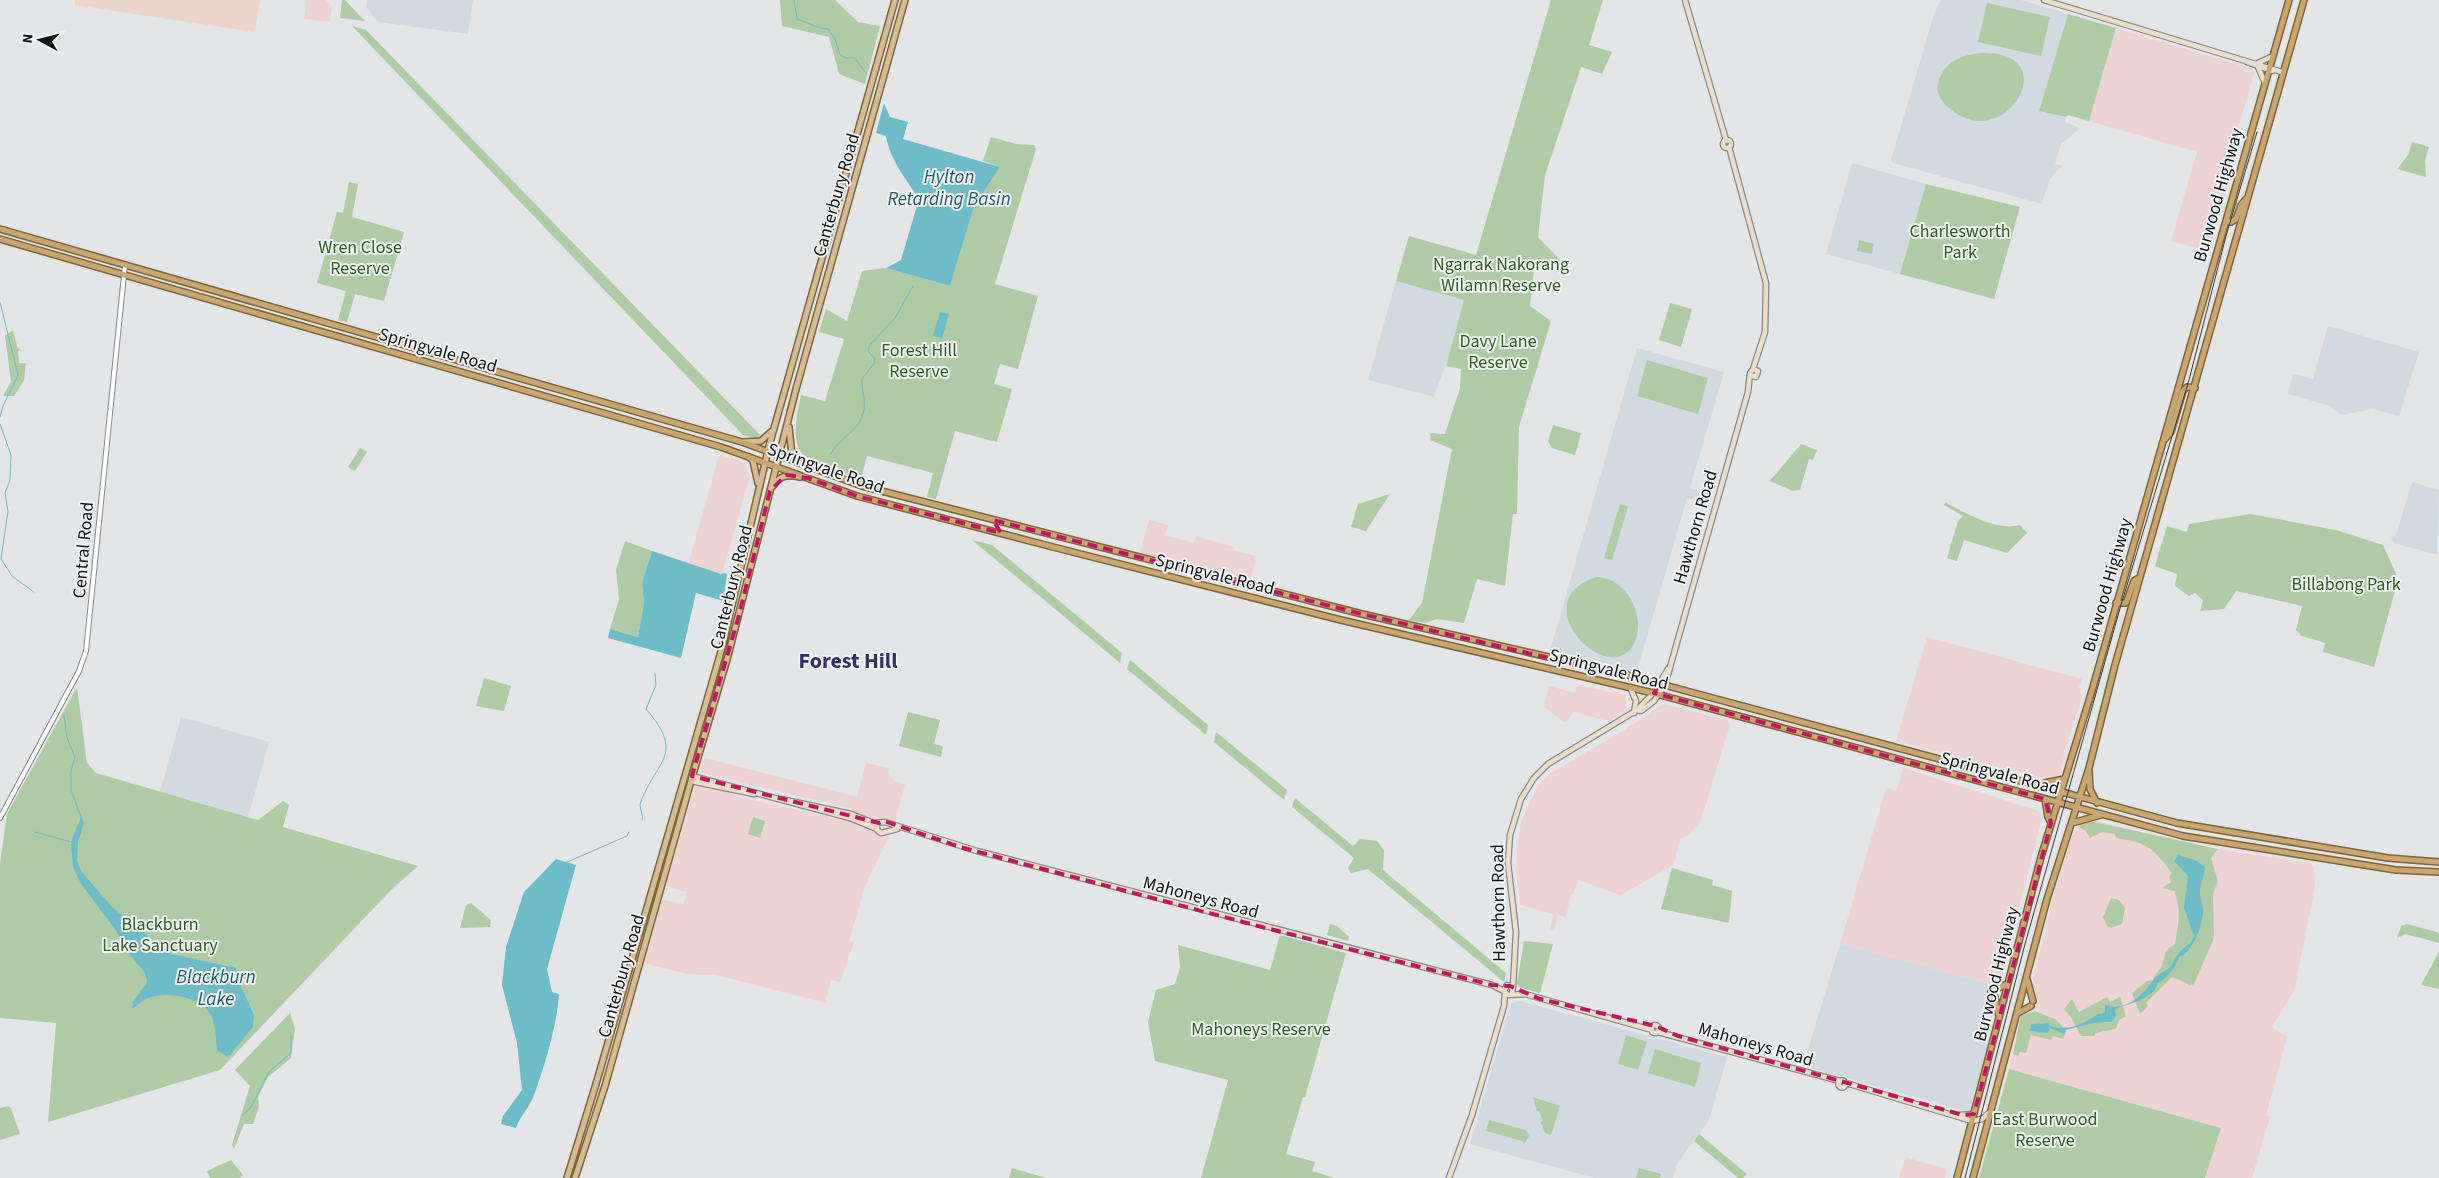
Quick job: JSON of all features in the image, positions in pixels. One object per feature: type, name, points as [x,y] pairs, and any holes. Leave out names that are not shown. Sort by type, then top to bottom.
[{"type":"highway","name":"Burwood Highway","points":[[1957,1178],[2051,823],[2289,0]]},
{"type":"highway","name":"Burwood Highway","points":[[1972,1178],[2018,1013],[2026,976],[2089,768],[2140,578],[2195,388],[2282,72],[2304,0]]},
{"type":"highway","points":[[2226,221],[2231,222],[2236,219],[2241,205],[2248,195]]},
{"type":"highway","name":"Springvale Road","points":[[0,229],[742,442],[858,485],[1357,613],[1662,685],[2177,823],[2388,858],[2439,862]]},
{"type":"highway","name":"Springvale Road","points":[[0,239],[746,455],[857,496],[999,533],[1341,620],[1630,687],[2183,836],[2396,870],[2439,872]]},
{"type":"highway","points":[[2162,443],[2170,432],[2182,391],[2187,387],[2195,388]]},
{"type":"highway","points":[[993,520],[999,528],[999,533]]},
{"type":"highway","points":[[2116,603],[2126,603],[2134,581],[2140,578]]},
{"type":"highway","points":[[2089,768],[2090,789],[2097,802]]},
{"type":"highway","points":[[2040,787],[2045,783],[2064,779]]},
{"type":"highway","points":[[2045,799],[2051,823]]},
{"type":"highway","points":[[2072,823],[2101,814]]},
{"type":"highway","points":[[2177,823],[2177,830],[2183,836]]},
{"type":"highway","points":[[2018,1013],[2032,1004],[2026,976]]},
{"type":"highway","points":[[1991,991],[2007,984]]},
{"type":"highway","points":[[1995,997],[2000,1020]]},
{"type":"main road","name":"Canterbury Road","points":[[567,1178],[730,617],[768,451],[895,0]]},
{"type":"main road","name":"Canterbury Road","points":[[575,1178],[592,1130],[691,778],[732,640],[822,295],[905,0]]},
{"type":"main road","name":"Hawthorn Road","points":[[1504,1006],[1513,987],[1512,976],[1516,932],[1508,863],[1510,835],[1521,799],[1534,778],[1548,764],[1635,712],[1645,708],[1662,685],[1748,392],[1756,372],[1767,314],[1766,283],[1729,147],[1724,146],[1726,140],[1685,0]]},
{"type":"main road","points":[[2044,0],[2282,72]]},
{"type":"main road","points":[[2258,65],[2273,56]]},
{"type":"main road","points":[[2258,65],[2265,83]]},
{"type":"main road","points":[[812,293],[822,295]]},
{"type":"main road","name":"Hawthorn Road","points":[[1748,392],[1750,376],[1756,372]]},
{"type":"main road","points":[[790,417],[791,454],[799,463]]},
{"type":"main road","points":[[742,442],[763,440],[775,427]]},
{"type":"main road","points":[[746,455],[755,465],[758,489]]},
{"type":"main road","points":[[770,491],[776,480],[786,476],[808,478]]},
{"type":"main road","points":[[1630,687],[1636,701],[1635,712]]},
{"type":"main road","points":[[684,775],[735,789],[821,806],[879,823],[883,822],[888,825],[887,832],[881,834],[877,829],[850,818],[781,799]]},
{"type":"main road","points":[[877,829],[879,823]]},
{"type":"main road","name":"Mahoneys Road","points":[[888,825],[1116,888],[1492,985],[1506,988],[1513,987],[1525,994],[1655,1029],[1972,1121]]},
{"type":"main road","name":"Mahoneys Road","points":[[887,832],[892,829],[904,829]]},
{"type":"main road","points":[[634,950],[642,952]]},
{"type":"main road","name":"Hawthorn Road","points":[[1449,1178],[1472,1116],[1504,1006],[1506,988],[1512,976]]},
{"type":"main road","points":[[1506,988],[1511,994]]},
{"type":"main road","name":"Mahoneys Road","points":[[1511,994],[1525,994]]},
{"type":"main road","points":[[614,1020],[623,1022]]},
{"type":"main road","points":[[1972,1121],[1982,1119],[1992,1110]]},
{"type":"main road","name":"Mahoneys Road","points":[[1956,1115],[1974,1114]]},
{"type":"street","name":"Central Road","points":[[0,818],[78,671],[86,652],[125,265]]},
{"type":"highlighted area","points":[[786,475],[808,478],[857,496],[1001,533],[993,520],[1362,614],[1659,684],[1654,693],[2045,799],[2051,823],[1974,1114],[1963,1115],[1678,1036],[1656,1026],[1540,999],[1510,986],[1492,985],[1262,927],[960,847],[884,821],[879,823],[692,776],[738,619],[770,491]]},
{"type":"shaded area","points":[[75,0],[260,0],[255,32],[75,5]]},
{"type":"shaded area","points":[[306,0],[326,0],[332,7],[330,22],[304,19]]},
{"type":"shaded area","points":[[367,0],[473,0],[468,34],[378,22],[366,7]]},
{"type":"shaded area","points":[[1941,0],[2021,0],[2068,14],[2039,111],[2066,117],[2065,122],[2080,128],[2061,144],[2055,164],[2062,166],[2049,180],[2042,204],[1893,163],[1891,160],[1934,14]]},
{"type":"shaded area","points":[[2116,28],[2253,69],[2254,73],[2229,161],[2235,163],[2210,249],[2207,251],[2171,241],[2197,152],[2089,121]]},
{"type":"shaded area","points":[[1852,163],[1926,184],[1900,274],[1826,254]]},
{"type":"shaded area","points":[[1396,281],[1464,300],[1446,366],[1434,397],[1368,380]]},
{"type":"shaded area","points":[[2328,326],[2419,352],[2399,416],[2373,409],[2341,415],[2330,406],[2288,394],[2293,374],[2313,379]]},
{"type":"shaded area","points":[[1637,348],[1724,372],[1690,488],[1712,495],[1709,504],[1687,498],[1637,671],[1550,651]]},
{"type":"shaded area","points":[[719,455],[743,462],[750,476],[722,574],[688,565]]},
{"type":"shaded area","points":[[2412,482],[2439,490],[2437,555],[2394,543],[2391,537],[2396,535]]},
{"type":"shaded area","points":[[1149,520],[1168,525],[1165,535],[1194,543],[1196,536],[1233,547],[1232,550],[1256,556],[1251,580],[1140,554]]},
{"type":"shaded area","points":[[1927,637],[2082,679],[2079,687],[2082,697],[2075,720],[2073,721],[2059,776],[2045,779],[1896,741]]},
{"type":"shaded area","points":[[1577,685],[1626,695],[1627,710],[1608,721],[1574,712],[1565,723],[1544,707],[1549,686],[1575,693]]},
{"type":"shaded area","points":[[1663,704],[1728,720],[1730,725],[1701,820],[1688,836],[1681,838],[1673,865],[1621,895],[1578,880],[1573,895],[1571,895],[1566,917],[1558,915],[1554,930],[1550,929],[1553,914],[1520,905],[1516,873],[1517,848],[1521,822],[1529,803],[1542,780],[1551,773],[1626,729]]},
{"type":"shaded area","points":[[181,717],[269,742],[248,817],[160,792]]},
{"type":"shaded area","points":[[706,758],[857,797],[866,763],[889,768],[888,774],[895,781],[905,784],[895,822],[853,813],[853,809],[702,773],[699,769],[702,760]]},
{"type":"shaded area","points":[[1903,768],[2039,811],[2042,819],[1998,986],[1840,944],[1886,788],[1897,791]]},
{"type":"shaded area","points":[[696,784],[735,792],[735,796],[892,831],[865,886],[849,941],[854,942],[840,982],[831,980],[825,1003],[716,975],[688,974],[646,964],[645,960],[661,902],[664,900],[684,904],[687,892],[668,887],[666,883]]},
{"type":"shaded area","points":[[2096,821],[2212,848],[2310,863],[2314,867],[2315,887],[2294,991],[2272,1027],[2287,1037],[2266,1115],[2270,1117],[2252,1178],[2205,1178],[2221,1128],[2009,1069],[2021,1016],[2036,1011],[2038,999],[2033,995],[2032,984],[2051,906],[2072,836],[2081,822]]},
{"type":"shaded area","points":[[1840,944],[1998,986],[1992,1003],[1993,1013],[1988,1042],[1971,1108],[1968,1112],[1803,1066]]},
{"type":"shaded area","points":[[1520,1001],[1727,1057],[1709,1120],[1677,1164],[1673,1178],[1595,1178],[1470,1144],[1511,1003]]},
{"type":"shaded area","points":[[1905,1157],[1947,1169],[1945,1178],[1899,1178]]},
{"type":"green space","points":[[342,0],[345,0],[365,21],[340,18]]},
{"type":"green space","points":[[780,0],[835,0],[858,22],[880,26],[865,84],[839,74],[829,37],[782,26]]},
{"type":"green space","points":[[1551,0],[1603,0],[1589,45],[1612,52],[1602,74],[1581,67],[1545,175],[1538,237],[1560,260],[1561,268],[1535,260],[1530,306],[1551,321],[1519,427],[1517,514],[1513,514],[1505,586],[1477,579],[1464,623],[1437,619],[1425,623],[1409,620],[1422,603],[1452,449],[1430,440],[1431,433],[1445,434],[1460,388],[1461,369],[1446,366],[1464,300],[1396,281],[1409,236],[1476,255]]},
{"type":"green space","points":[[1987,3],[2050,17],[2041,56],[1978,42]]},
{"type":"green space","points":[[2068,14],[2116,28],[2089,121],[2068,115],[2066,117],[2039,111]]},
{"type":"green space","points":[[352,26],[366,30],[761,436],[755,438],[743,435]]},
{"type":"green space","points":[[1981,53],[2006,56],[2020,66],[2024,81],[2020,96],[2009,110],[1993,119],[1974,121],[1954,112],[1948,107],[1940,98],[1937,87],[1947,66],[1959,58]]},
{"type":"green space","name":"Forest Hill Reserve","points":[[991,137],[1016,144],[1034,145],[1036,149],[995,284],[1038,296],[1018,369],[1000,364],[994,384],[1012,389],[997,442],[955,431],[936,499],[927,497],[933,473],[867,456],[861,479],[812,461],[803,455],[798,446],[796,433],[801,395],[825,401],[844,339],[819,332],[826,309],[847,321],[862,271],[886,268],[950,286],[974,207],[1000,167],[983,161]]},
{"type":"green space","points":[[2412,142],[2429,147],[2425,160],[2426,177],[2397,169],[2408,155]]},
{"type":"green space","name":"Wren Close Reserve","points":[[349,182],[358,184],[352,217],[404,232],[384,301],[355,294],[347,322],[338,320],[346,291],[317,283],[337,212],[343,213]]},
{"type":"green space","name":"Charlesworth Park","points":[[1926,184],[2020,207],[1994,299],[1900,274]]},
{"type":"green space","points":[[1859,240],[1874,244],[1872,254],[1857,251]]},
{"type":"green space","points":[[1670,303],[1692,309],[1681,347],[1659,340]]},
{"type":"green space","points":[[13,330],[18,350],[19,346],[19,350],[22,350],[18,351],[19,363],[26,363],[24,380],[14,396],[3,396],[11,382],[5,336]]},
{"type":"green space","points":[[1647,360],[1708,378],[1698,414],[1637,396]]},
{"type":"green space","points":[[1553,425],[1581,433],[1575,455],[1552,448],[1548,441]]},
{"type":"green space","points":[[1801,444],[1817,450],[1813,460],[1809,459],[1800,490],[1793,491],[1770,481]]},
{"type":"green space","points":[[360,448],[367,452],[355,471],[348,467]]},
{"type":"green space","points":[[1390,494],[1366,531],[1351,527],[1358,504]]},
{"type":"green space","points":[[1945,502],[1981,520],[2002,526],[2020,525],[2027,533],[2007,553],[1964,540],[1957,561],[1947,558],[1958,521],[1963,516],[1944,505]]},
{"type":"green space","points":[[1620,504],[1628,507],[1612,560],[1604,558]]},
{"type":"green space","name":"Billabong Park","points":[[2250,514],[2336,530],[2383,545],[2396,574],[2396,587],[2374,667],[2323,652],[2325,643],[2302,636],[2296,630],[2302,606],[2236,591],[2224,609],[2200,611],[2203,600],[2195,593],[2189,596],[2175,586],[2177,574],[2155,566],[2167,526],[2187,532],[2189,524]]},
{"type":"green space","points":[[972,540],[992,545],[1122,653],[1120,663]]},
{"type":"green space","points":[[625,541],[652,551],[642,583],[644,603],[638,637],[610,629],[619,599],[616,570]]},
{"type":"green space","points":[[1596,577],[1606,578],[1623,589],[1634,606],[1637,615],[1637,635],[1627,653],[1612,657],[1596,653],[1580,640],[1570,624],[1567,606],[1574,590]]},
{"type":"green space","points":[[1130,660],[1208,725],[1206,735],[1127,669]]},
{"type":"green space","points":[[484,678],[511,686],[504,711],[476,706]]},
{"type":"green space","name":"Blackburn Lake Sanctuary","points":[[77,687],[87,763],[96,773],[258,820],[283,801],[289,805],[283,827],[418,866],[391,890],[220,1070],[48,1122],[56,1023],[0,1018],[0,864],[7,814]]},
{"type":"green space","points":[[908,712],[940,720],[934,744],[943,746],[941,757],[899,746]]},
{"type":"green space","points":[[1216,732],[1287,790],[1284,800],[1214,742]]},
{"type":"green space","points":[[1295,798],[1353,846],[1360,839],[1377,841],[1384,850],[1383,870],[1506,973],[1504,982],[1368,869],[1351,873],[1348,868],[1354,858],[1292,807]]},
{"type":"green space","points":[[753,817],[765,821],[760,838],[748,834]]},
{"type":"green space","points":[[2089,821],[2218,849],[2211,858],[2218,881],[2213,894],[2214,938],[2194,984],[2189,986],[2187,983],[2172,977],[2146,1003],[2148,1006],[2140,1014],[2132,993],[2147,981],[2153,980],[2162,965],[2166,951],[2175,944],[2179,918],[2178,905],[2174,891],[2162,888],[2171,882],[2169,876],[2172,873],[2154,852],[2143,844],[2116,838],[2115,834],[2102,832],[2090,838],[2085,830],[2080,828],[2080,824]]},
{"type":"green space","points":[[1672,868],[1713,880],[1712,885],[1732,891],[1729,923],[1661,909]]},
{"type":"green space","points":[[2111,898],[2119,900],[2125,908],[2122,924],[2111,928],[2107,926],[2103,917]]},
{"type":"green space","points":[[471,903],[491,920],[490,927],[460,928],[466,905]]},
{"type":"green space","points":[[1330,924],[1337,926],[1349,937],[1348,941],[1327,935]]},
{"type":"green space","points":[[2407,924],[2437,932],[2439,934],[2439,943],[2406,934],[2397,938],[2401,926]]},
{"type":"green space","name":"Mahoneys Reserve","points":[[1280,935],[1346,953],[1305,1097],[1303,1097],[1286,1154],[1315,1162],[1312,1171],[1334,1178],[1201,1178],[1228,1080],[1155,1061],[1148,1022],[1156,990],[1175,984],[1180,968],[1178,945],[1270,970]]},
{"type":"green space","points":[[1524,941],[1553,944],[1540,993],[1519,987],[1517,984]]},
{"type":"green space","points":[[2439,952],[2439,989],[2421,985]]},
{"type":"green space","points":[[2107,997],[2110,1002],[2120,997],[2126,1016],[2119,1020],[2116,1029],[2095,1033],[2095,1036],[2081,1036],[2071,1017],[2064,1009],[2072,999],[2079,1012]]},
{"type":"green space","points":[[2034,1011],[2055,1019],[2065,1029],[2066,1032],[2063,1039],[2053,1036],[2051,1040],[2031,1035],[2026,1053],[2020,1052],[2018,1056],[2013,1054],[2021,1016]]},
{"type":"green space","points":[[290,1013],[295,1029],[291,1058],[268,1077],[258,1097],[259,1106],[253,1124],[244,1124],[234,1149],[232,1145],[250,1086],[235,1070]]},
{"type":"green space","points":[[1626,1035],[1647,1042],[1638,1070],[1618,1064]]},
{"type":"green space","points":[[1655,1049],[1701,1063],[1695,1087],[1648,1073]]},
{"type":"green space","name":"East Burwood Reserve","points":[[2009,1069],[2221,1128],[2205,1178],[1979,1178]]},
{"type":"green space","points":[[1533,1097],[1560,1106],[1551,1135],[1545,1133],[1541,1122],[1543,1121],[1539,1111],[1537,1111]]},
{"type":"green space","points":[[8,1106],[11,1108],[20,1134],[0,1140],[0,1108]]},
{"type":"green space","points":[[1489,1120],[1526,1130],[1529,1136],[1524,1144],[1522,1141],[1486,1131]]},
{"type":"green space","points":[[1699,1134],[1747,1174],[1743,1178],[1738,1178],[1694,1141]]},
{"type":"green space","points":[[231,1160],[243,1175],[240,1178],[210,1178],[207,1171]]},
{"type":"green space","points":[[1012,1168],[1046,1178],[1009,1178]]},
{"type":"green space","points":[[1639,1168],[1661,1174],[1660,1178],[1636,1178]]},
{"type":"water","name":"Hylton Retarding Basin","points":[[884,103],[890,117],[908,122],[903,139],[1000,167],[974,207],[950,286],[886,268],[901,260],[919,199],[895,161],[886,136],[876,133]]},
{"type":"water","points":[[940,312],[949,314],[942,338],[933,336]]},
{"type":"water","points":[[652,551],[721,574],[726,573],[727,575],[723,601],[696,593],[681,658],[608,638],[610,629],[638,637],[644,603],[642,583]]},
{"type":"water","name":"Blackburn Lake","points":[[81,817],[84,823],[78,842],[77,861],[81,871],[112,907],[171,954],[236,968],[240,984],[254,1015],[253,1027],[230,1055],[226,1056],[217,1050],[211,1016],[203,1006],[196,1002],[178,996],[160,995],[144,1000],[132,1009],[133,1002],[147,982],[145,973],[129,954],[115,929],[81,884],[73,867],[71,842]]},
{"type":"water","points":[[2178,855],[2195,860],[2205,867],[2200,891],[2203,915],[2197,936],[2189,950],[2179,957],[2171,972],[2146,997],[2115,1009],[2116,1016],[2112,1022],[2083,1025],[2066,1030],[2064,1034],[2050,1028],[2048,1033],[2030,1031],[2031,1024],[2048,1023],[2050,1026],[2063,1028],[2075,1026],[2105,1012],[2105,1005],[2113,1007],[2127,1004],[2139,997],[2156,977],[2170,967],[2194,936],[2184,908],[2188,876],[2174,861]]},
{"type":"water","points":[[556,859],[576,865],[547,969],[552,992],[559,994],[558,1006],[550,1045],[538,1083],[532,1099],[516,1128],[501,1124],[503,1116],[522,1090],[517,1043],[502,985],[506,947],[524,892]]},
{"type":"waterway","points":[[794,0],[797,19],[820,28],[828,29],[835,39],[840,55],[846,58],[855,58],[865,72]]},
{"type":"waterway","points":[[830,455],[862,418],[864,410],[862,379],[874,364],[875,359],[869,352],[869,346],[895,318],[913,286]]},
{"type":"waterway","points":[[0,302],[18,375],[3,406],[0,417]]},
{"type":"waterway","points":[[0,424],[11,455],[10,480],[5,493],[8,511],[1,559],[12,576],[34,592]]},
{"type":"waterway","points":[[642,820],[641,801],[660,765],[666,747],[664,736],[658,724],[646,709],[656,685],[655,674]]},
{"type":"waterway","points":[[64,715],[67,738],[75,757],[71,771],[71,790],[81,817]]},
{"type":"waterway","points":[[35,832],[71,842]]},
{"type":"waterway","points":[[565,863],[627,836],[629,832]]},
{"type":"waterway","points":[[243,1115],[251,1107],[269,1072],[291,1053],[291,1036]]},
{"type":"tram line","points":[[1965,1178],[2025,944],[2121,605],[2189,380],[2226,236],[2257,132]]},
{"type":"district","name":"Forest Hill","points":[[848,660]]},
{"type":"park label","name":"Ngarrak Nakorang Wilamn Reserve","points":[[1501,274]]},
{"type":"park label","name":"Davy Lane Reserve","points":[[1498,351]]}]
